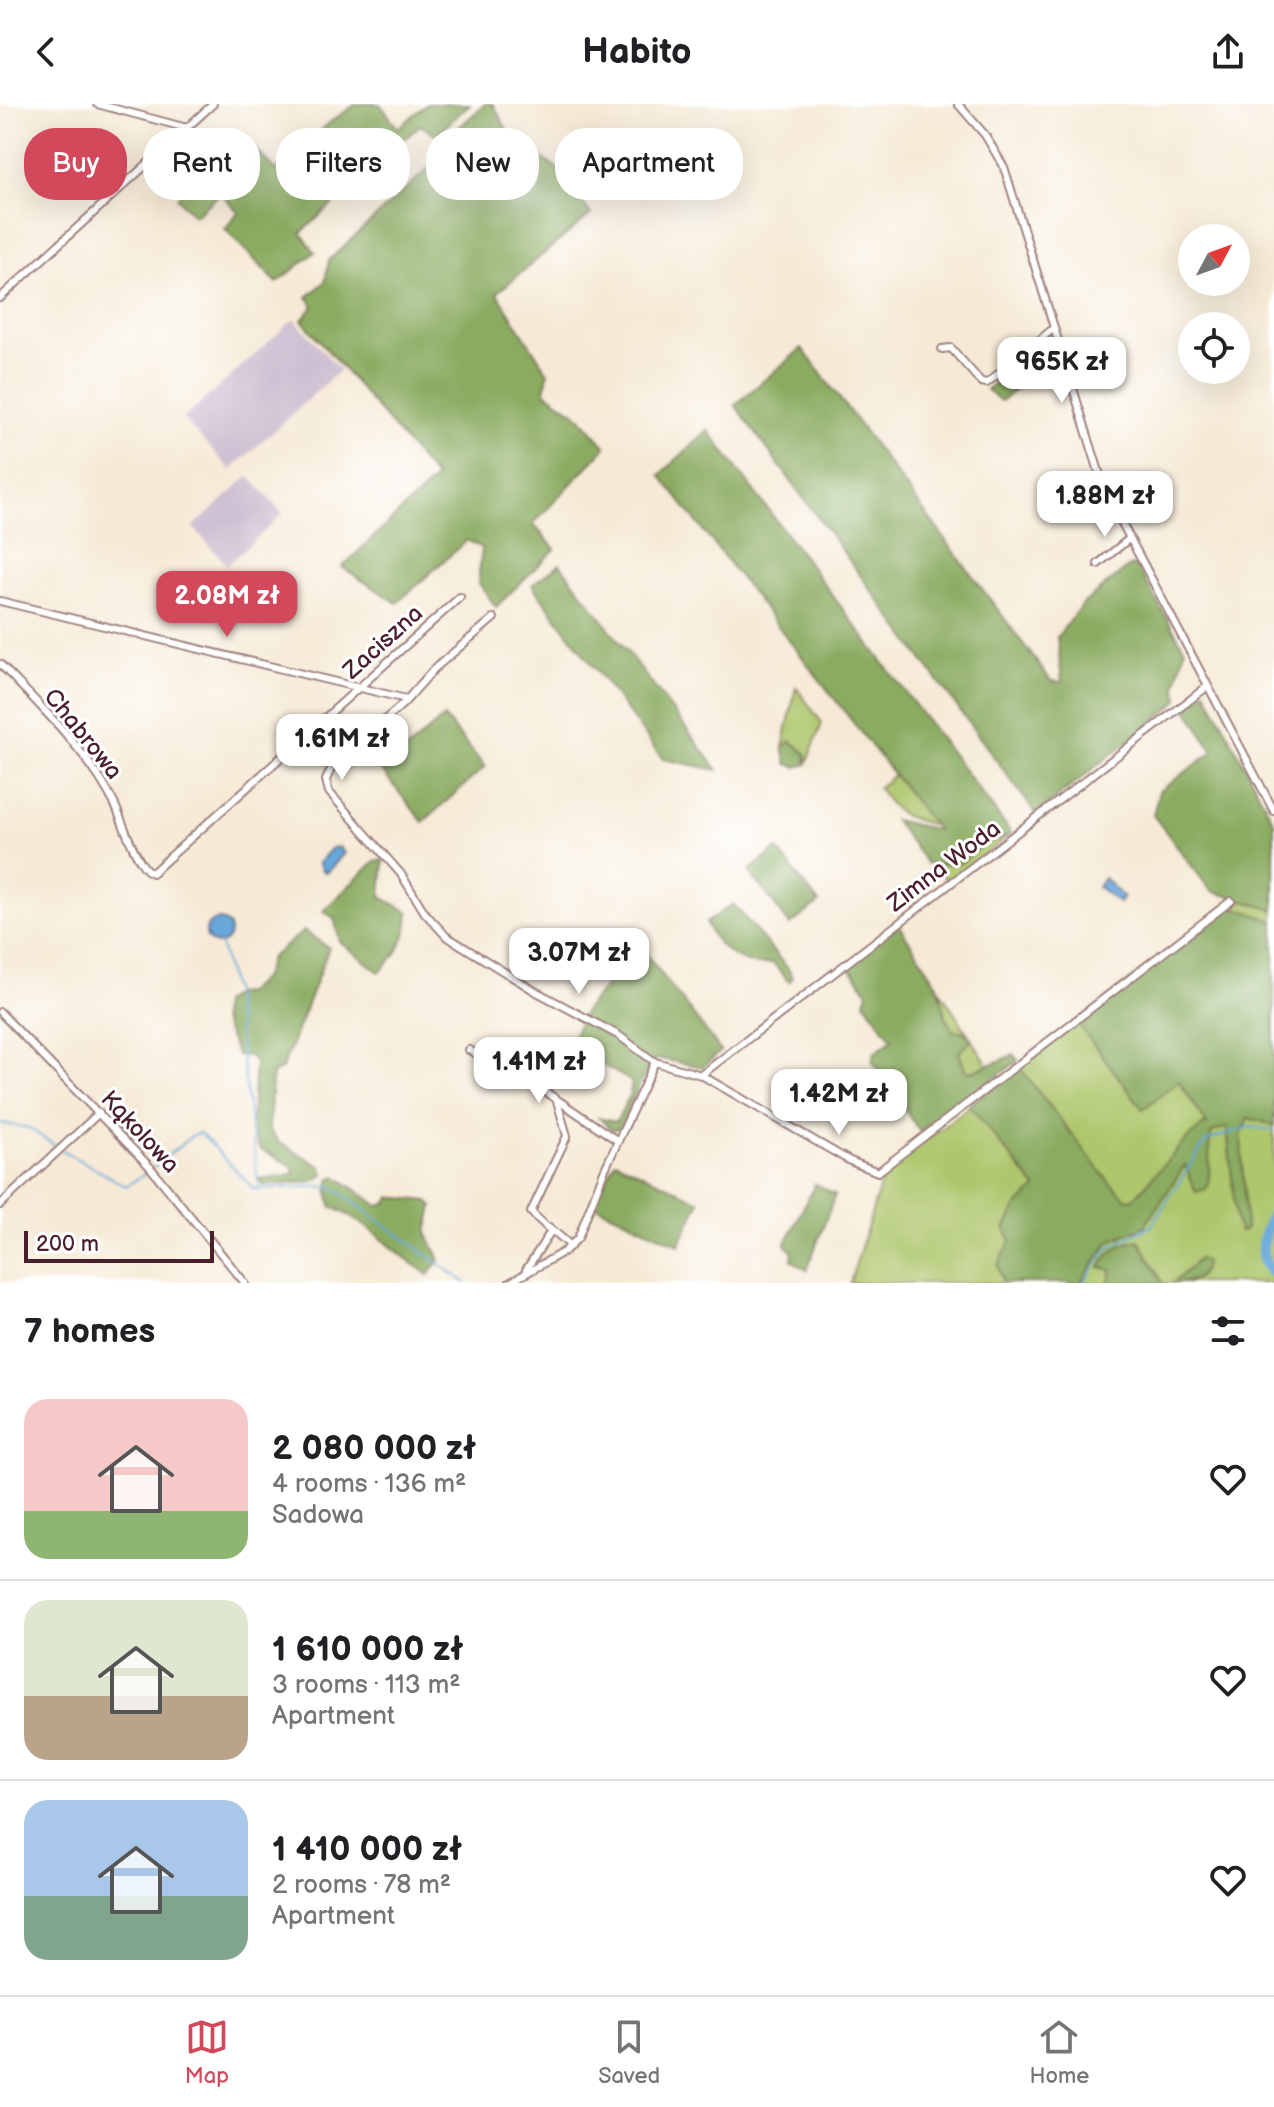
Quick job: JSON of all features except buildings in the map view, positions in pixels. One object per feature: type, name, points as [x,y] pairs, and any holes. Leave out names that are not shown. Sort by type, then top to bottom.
[{"type":"street","points":[[97,104],[155,116],[187,128],[213,104]]},
{"type":"street","points":[[958,104],[985,135],[1004,167],[1100,477],[1274,811]]},
{"type":"street","points":[[0,298],[143,168]]},
{"type":"street","points":[[942,349],[951,348],[981,382],[987,383],[1054,328]]},
{"type":"street","points":[[1098,564],[1130,538]]},
{"type":"street","name":"Zaciszna","points":[[152,873],[460,597]]},
{"type":"street","points":[[0,601],[406,699]]},
{"type":"street","points":[[494,618],[434,669],[328,773],[327,786],[335,801],[401,874],[425,913],[446,936],[535,991],[618,1035],[655,1062],[701,1075],[850,1161],[878,1172],[1231,901]]},
{"type":"street","name":"Chabrowa","points":[[0,664],[91,765],[116,806],[142,865],[152,873]]},
{"type":"street","name":"Zimna Woda","points":[[701,1075],[1208,686]]},
{"type":"street","name":"Kąkolowa","points":[[0,1012],[151,1169],[245,1283]]},
{"type":"street","points":[[469,1050],[534,1084],[618,1141]]},
{"type":"street","points":[[509,1283],[571,1246],[583,1228],[618,1141],[655,1062]]},
{"type":"street","points":[[557,1101],[567,1136],[531,1212],[571,1246]]},
{"type":"street","points":[[0,1205],[99,1113]]},
{"type":"street","points":[[522,1275],[550,1234],[549,1227]]},
{"type":"shaded area","points":[[294,319],[340,370],[231,470],[183,419]]},
{"type":"shaded area","points":[[249,476],[283,514],[227,565],[193,527]]},
{"type":"green space","points":[[356,104],[380,104],[398,128],[323,128]]},
{"type":"green space","points":[[427,104],[470,104],[444,128],[426,129],[420,125],[410,134],[410,128],[398,128]]},
{"type":"green space","points":[[485,104],[493,104],[506,128],[458,128]]},
{"type":"green space","points":[[260,154],[276,171],[276,200],[337,200],[301,233],[315,252],[277,283],[225,229],[238,212],[227,200],[260,200]]},
{"type":"green space","points":[[539,156],[555,167],[555,200],[581,200],[591,214],[497,293],[548,373],[545,392],[577,414],[606,447],[533,524],[555,549],[496,607],[478,582],[482,548],[467,540],[397,603],[342,567],[436,478],[302,320],[314,306],[307,297],[325,282],[329,260],[394,200],[410,200],[410,185],[426,171],[426,200],[539,200]]},
{"type":"green space","points":[[180,200],[213,200],[194,216]]},
{"type":"green space","points":[[1051,334],[1059,356],[1001,401],[986,390]]},
{"type":"green space","points":[[802,348],[1051,681],[1062,682],[1057,637],[1084,603],[1131,565],[1138,568],[1185,649],[1176,685],[1179,698],[1174,705],[1036,814],[735,405]]},
{"type":"green space","points":[[708,430],[1012,834],[983,845],[961,863],[927,864],[894,820],[937,830],[660,475]]},
{"type":"green space","points":[[560,564],[718,770],[663,759],[532,585]]},
{"type":"green space","points":[[796,687],[822,723],[807,764],[806,754],[791,741],[783,747]]},
{"type":"green space","points":[[1206,691],[1274,822],[1274,910],[1211,891],[1153,815],[1159,791],[1213,752],[1187,708]]},
{"type":"green space","points":[[444,717],[485,767],[423,822],[382,771]]},
{"type":"green space","points":[[791,741],[806,754],[807,764],[797,767],[787,764],[783,747]]},
{"type":"green space","points":[[894,775],[934,825],[901,814],[885,797],[878,788]]},
{"type":"green space","points":[[1012,834],[950,880],[945,879],[937,865],[961,863],[983,845]]},
{"type":"green space","points":[[777,849],[819,903],[790,925],[749,871]]},
{"type":"green space","points":[[384,860],[381,897],[409,912],[400,945],[379,972],[340,942],[334,918],[323,911],[375,861]]},
{"type":"green space","points":[[1274,868],[1274,1283],[850,1283],[884,1173]]},
{"type":"green space","points":[[733,904],[789,970],[792,978],[789,982],[773,963],[742,960],[717,942],[706,923]]},
{"type":"green space","points":[[1231,906],[1274,921],[1274,1125],[1248,1118],[1241,1136],[1246,1230],[1240,1232],[1236,1221],[1227,1127],[1212,1132],[1206,1189],[1196,1192],[1185,1165],[1145,1226],[1110,1241],[1080,1283],[1003,1283],[998,1265],[1011,1241],[1005,1229],[1015,1209],[1036,1188],[969,1105],[1019,1067],[1110,1183],[1127,1199],[1134,1198],[1183,1143],[1205,1124],[1208,1126],[1179,1081],[1143,1109],[1077,1023]]},
{"type":"green space","points":[[899,925],[937,985],[953,1031],[963,1031],[972,1040],[959,1052],[965,1070],[972,1072],[1014,1055],[1018,1061],[920,1132],[872,1060],[875,1052],[892,1039],[865,1002],[868,992],[850,968],[852,962]]},
{"type":"green space","points":[[304,931],[329,948],[282,1069],[272,1074],[269,1130],[279,1142],[322,1167],[324,1174],[313,1181],[263,1185],[258,1179],[294,1174],[292,1166],[260,1149],[251,1131],[255,1063],[250,1056],[237,1055],[221,1019],[222,1003],[234,994],[246,993],[264,977],[270,958]]},
{"type":"green space","points":[[640,946],[721,1051],[703,1067],[660,1059],[650,1062],[620,1128],[612,1130],[599,1118],[616,1122],[630,1095],[632,1082],[569,1045],[585,1010]]},
{"type":"green space","points":[[936,984],[988,1065],[971,1072],[965,1070],[959,1052],[963,1031],[953,1032]]},
{"type":"green space","points":[[615,1161],[700,1201],[679,1245],[594,1205]]},
{"type":"green space","points":[[336,1176],[379,1206],[386,1204],[391,1197],[428,1201],[433,1206],[427,1233],[440,1260],[429,1275],[358,1221],[332,1207],[328,1193],[330,1179]]},
{"type":"green space","points":[[815,1184],[835,1195],[807,1270],[792,1260],[793,1252],[785,1245]]},
{"type":"green space","points":[[1139,1240],[1163,1283],[1108,1283],[1112,1270],[1100,1267],[1104,1261],[1116,1248]]},
{"type":"green space","points":[[1199,1259],[1205,1262],[1199,1277],[1173,1283]]},
{"type":"water","points":[[339,847],[344,853],[329,871],[323,872],[318,863],[332,848]]},
{"type":"water","points":[[1104,878],[1123,897],[1119,903],[1098,887]]},
{"type":"water","points":[[218,920],[227,923],[230,932],[227,941],[218,944],[209,941],[206,932],[209,923]]},
{"type":"waterway","points":[[220,943],[233,991],[259,1190]]},
{"type":"waterway","name":"Zimna Woda","points":[[0,1123],[29,1128],[57,1147]]},
{"type":"waterway","name":"Zimna Woda","points":[[1083,1283],[1109,1247],[1151,1226],[1206,1141],[1249,1127],[1274,1130]]},
{"type":"waterway","name":"Zimna Woda","points":[[154,1167],[193,1135],[200,1133],[254,1189],[331,1186],[466,1283]]},
{"type":"waterway","name":"Zimna Woda","points":[[62,1150],[126,1186],[149,1171]]},
{"type":"waterway","points":[[1274,1209],[1262,1251],[1267,1266],[1274,1274]]}]
